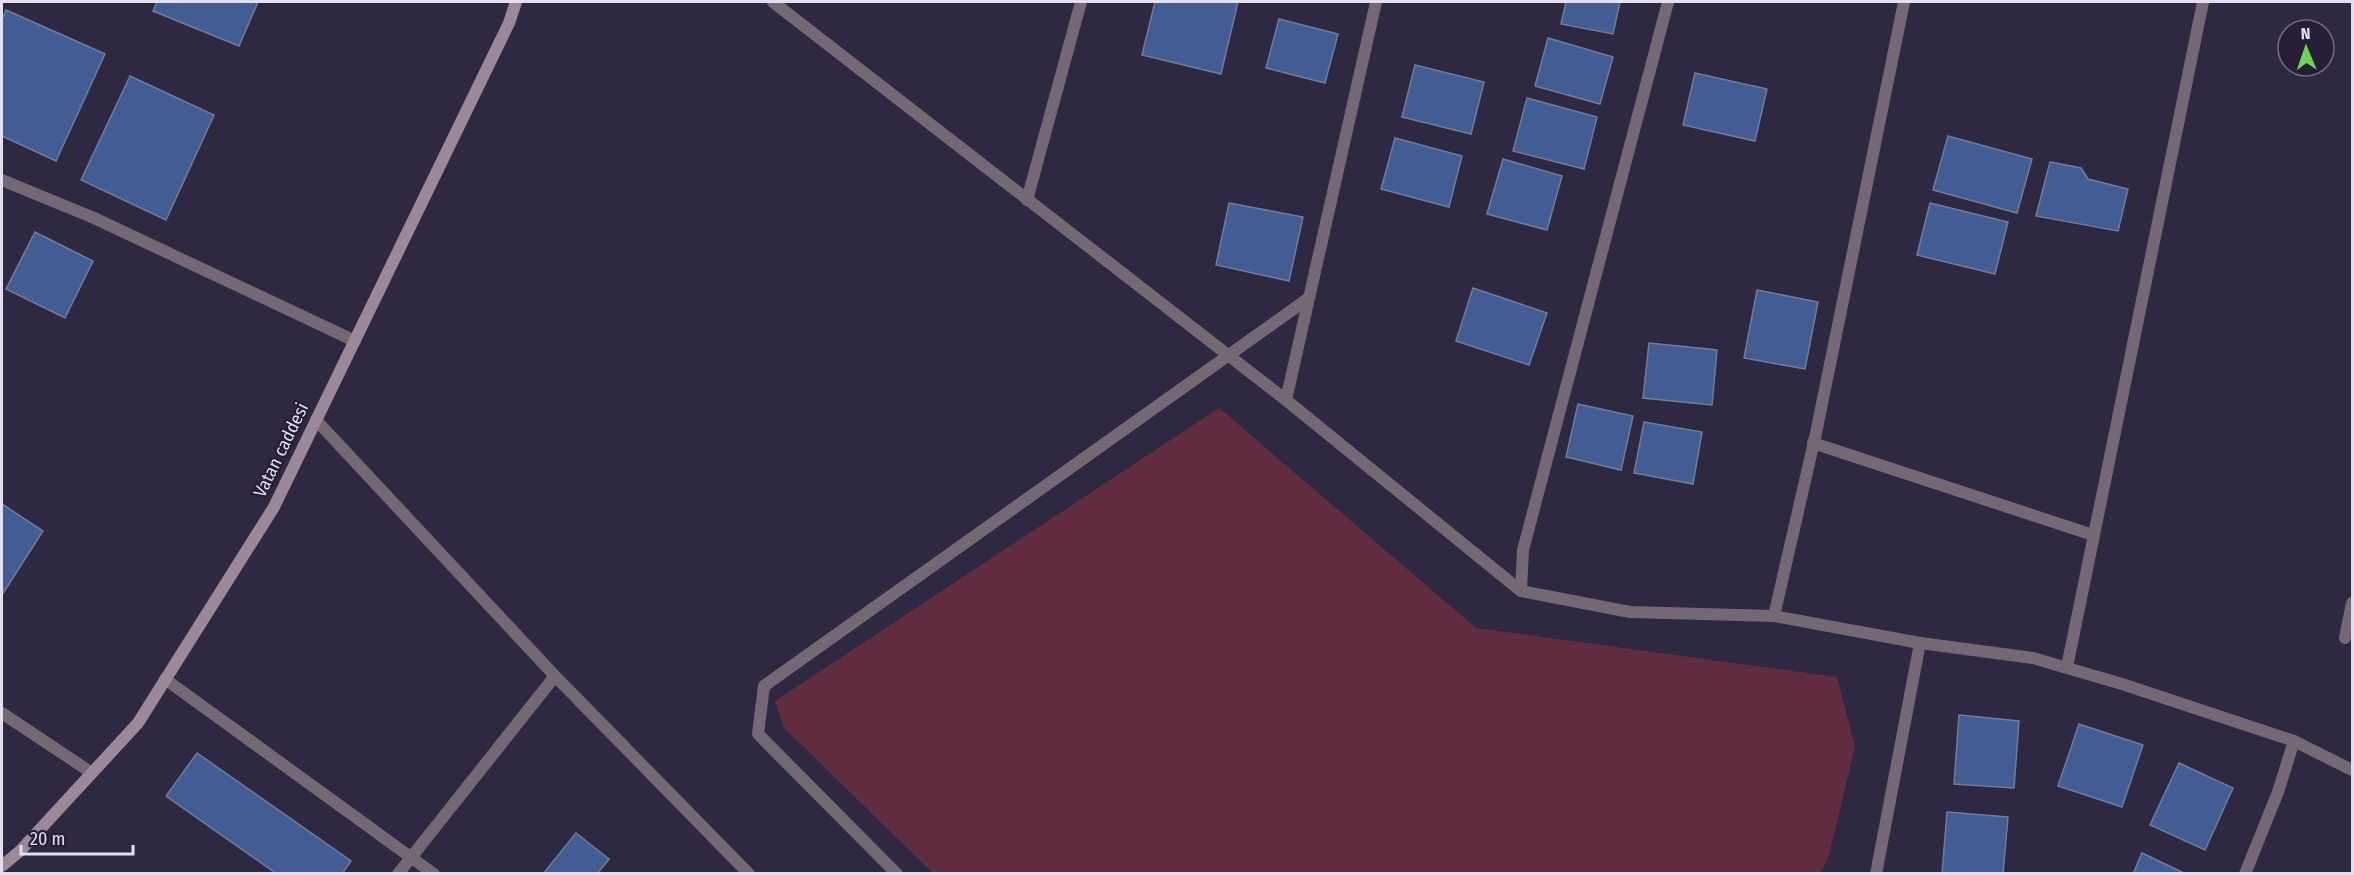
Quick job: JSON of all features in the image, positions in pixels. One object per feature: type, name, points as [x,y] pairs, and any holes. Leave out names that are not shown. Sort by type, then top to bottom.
[{"type":"street","name":"Vatan caddesi","points":[[2,866],[20,851],[138,723],[274,507],[509,23],[516,2]]},
{"type":"street","points":[[773,2],[1286,400],[1521,591],[1630,612],[1774,616],[1920,643],[2033,658],[2294,741],[2352,770]]},
{"type":"street","points":[[1027,200],[1081,2]]},
{"type":"street","points":[[1286,400],[1376,2]]},
{"type":"street","points":[[1521,591],[1523,550],[1668,2]]},
{"type":"street","points":[[1774,616],[1813,443],[1904,2]]},
{"type":"street","points":[[2067,667],[2203,2]]},
{"type":"street","points":[[2,180],[94,218],[355,340]]},
{"type":"street","points":[[897,873],[758,734],[764,686],[1309,298]]},
{"type":"street","points":[[316,420],[555,676],[743,871]]},
{"type":"street","points":[[1813,443],[2093,535]]},
{"type":"street","points":[[2345,638],[2352,603]]},
{"type":"street","points":[[1876,873],[1920,643]]},
{"type":"street","points":[[398,873],[555,676]]},
{"type":"street","points":[[165,679],[434,873]]},
{"type":"street","points":[[2,713],[92,773]]},
{"type":"street","points":[[2245,873],[2278,792],[2294,741]]},
{"type":"shaded area","points":[[1219,408],[1476,628],[1837,677],[1855,747],[1828,859],[1820,873],[933,873],[784,728],[775,701]]},
{"type":"building","points":[[157,2],[258,2],[239,46],[153,11]]},
{"type":"building","points":[[1155,2],[1238,2],[1221,74],[1142,55]]},
{"type":"building","points":[[1566,2],[1620,2],[1613,34],[1561,24]]},
{"type":"building","points":[[6,10],[105,54],[56,161],[2,136],[2,20]]},
{"type":"building","points":[[1279,19],[1338,34],[1325,83],[1266,68]]},
{"type":"building","points":[[1548,38],[1613,57],[1600,104],[1535,86]]},
{"type":"building","points":[[1415,65],[1484,82],[1471,134],[1402,117]]},
{"type":"building","points":[[1695,73],[1767,89],[1755,141],[1683,125]]},
{"type":"building","points":[[130,76],[214,115],[166,220],[81,180]]},
{"type":"building","points":[[1527,98],[1597,117],[1584,169],[1513,151]]},
{"type":"building","points":[[1948,136],[2032,159],[2017,213],[1933,190]]},
{"type":"building","points":[[1395,138],[1462,156],[1449,207],[1381,189]]},
{"type":"building","points":[[1503,159],[1562,176],[1547,230],[1487,214]]},
{"type":"building","points":[[2050,162],[2081,168],[2088,179],[2128,189],[2118,231],[2036,216]]},
{"type":"building","points":[[1229,203],[1303,217],[1289,281],[1216,265]]},
{"type":"building","points":[[1930,203],[2008,222],[1995,274],[1917,255]]},
{"type":"building","points":[[35,232],[93,261],[65,318],[6,289]]},
{"type":"building","points":[[1473,288],[1547,313],[1529,365],[1456,341]]},
{"type":"building","points":[[1757,290],[1818,302],[1805,369],[1744,358]]},
{"type":"building","points":[[1649,343],[1717,350],[1712,405],[1643,398]]},
{"type":"building","points":[[1578,404],[1633,416],[1621,470],[1566,457]]},
{"type":"building","points":[[1644,422],[1702,432],[1693,484],[1634,473]]},
{"type":"building","points":[[2,504],[43,531],[2,595]]},
{"type":"building","points":[[1959,715],[2019,721],[2014,788],[1954,784]]},
{"type":"building","points":[[2079,724],[2143,745],[2122,807],[2058,786]]},
{"type":"building","points":[[197,753],[351,861],[342,874],[277,874],[166,796]]},
{"type":"building","points":[[2179,763],[2233,788],[2205,850],[2150,825]]},
{"type":"building","points":[[1947,812],[2008,817],[2003,874],[1942,874]]},
{"type":"building","points":[[576,833],[609,859],[597,874],[543,874]]},
{"type":"building","points":[[2142,853],[2186,874],[2133,874]]}]
